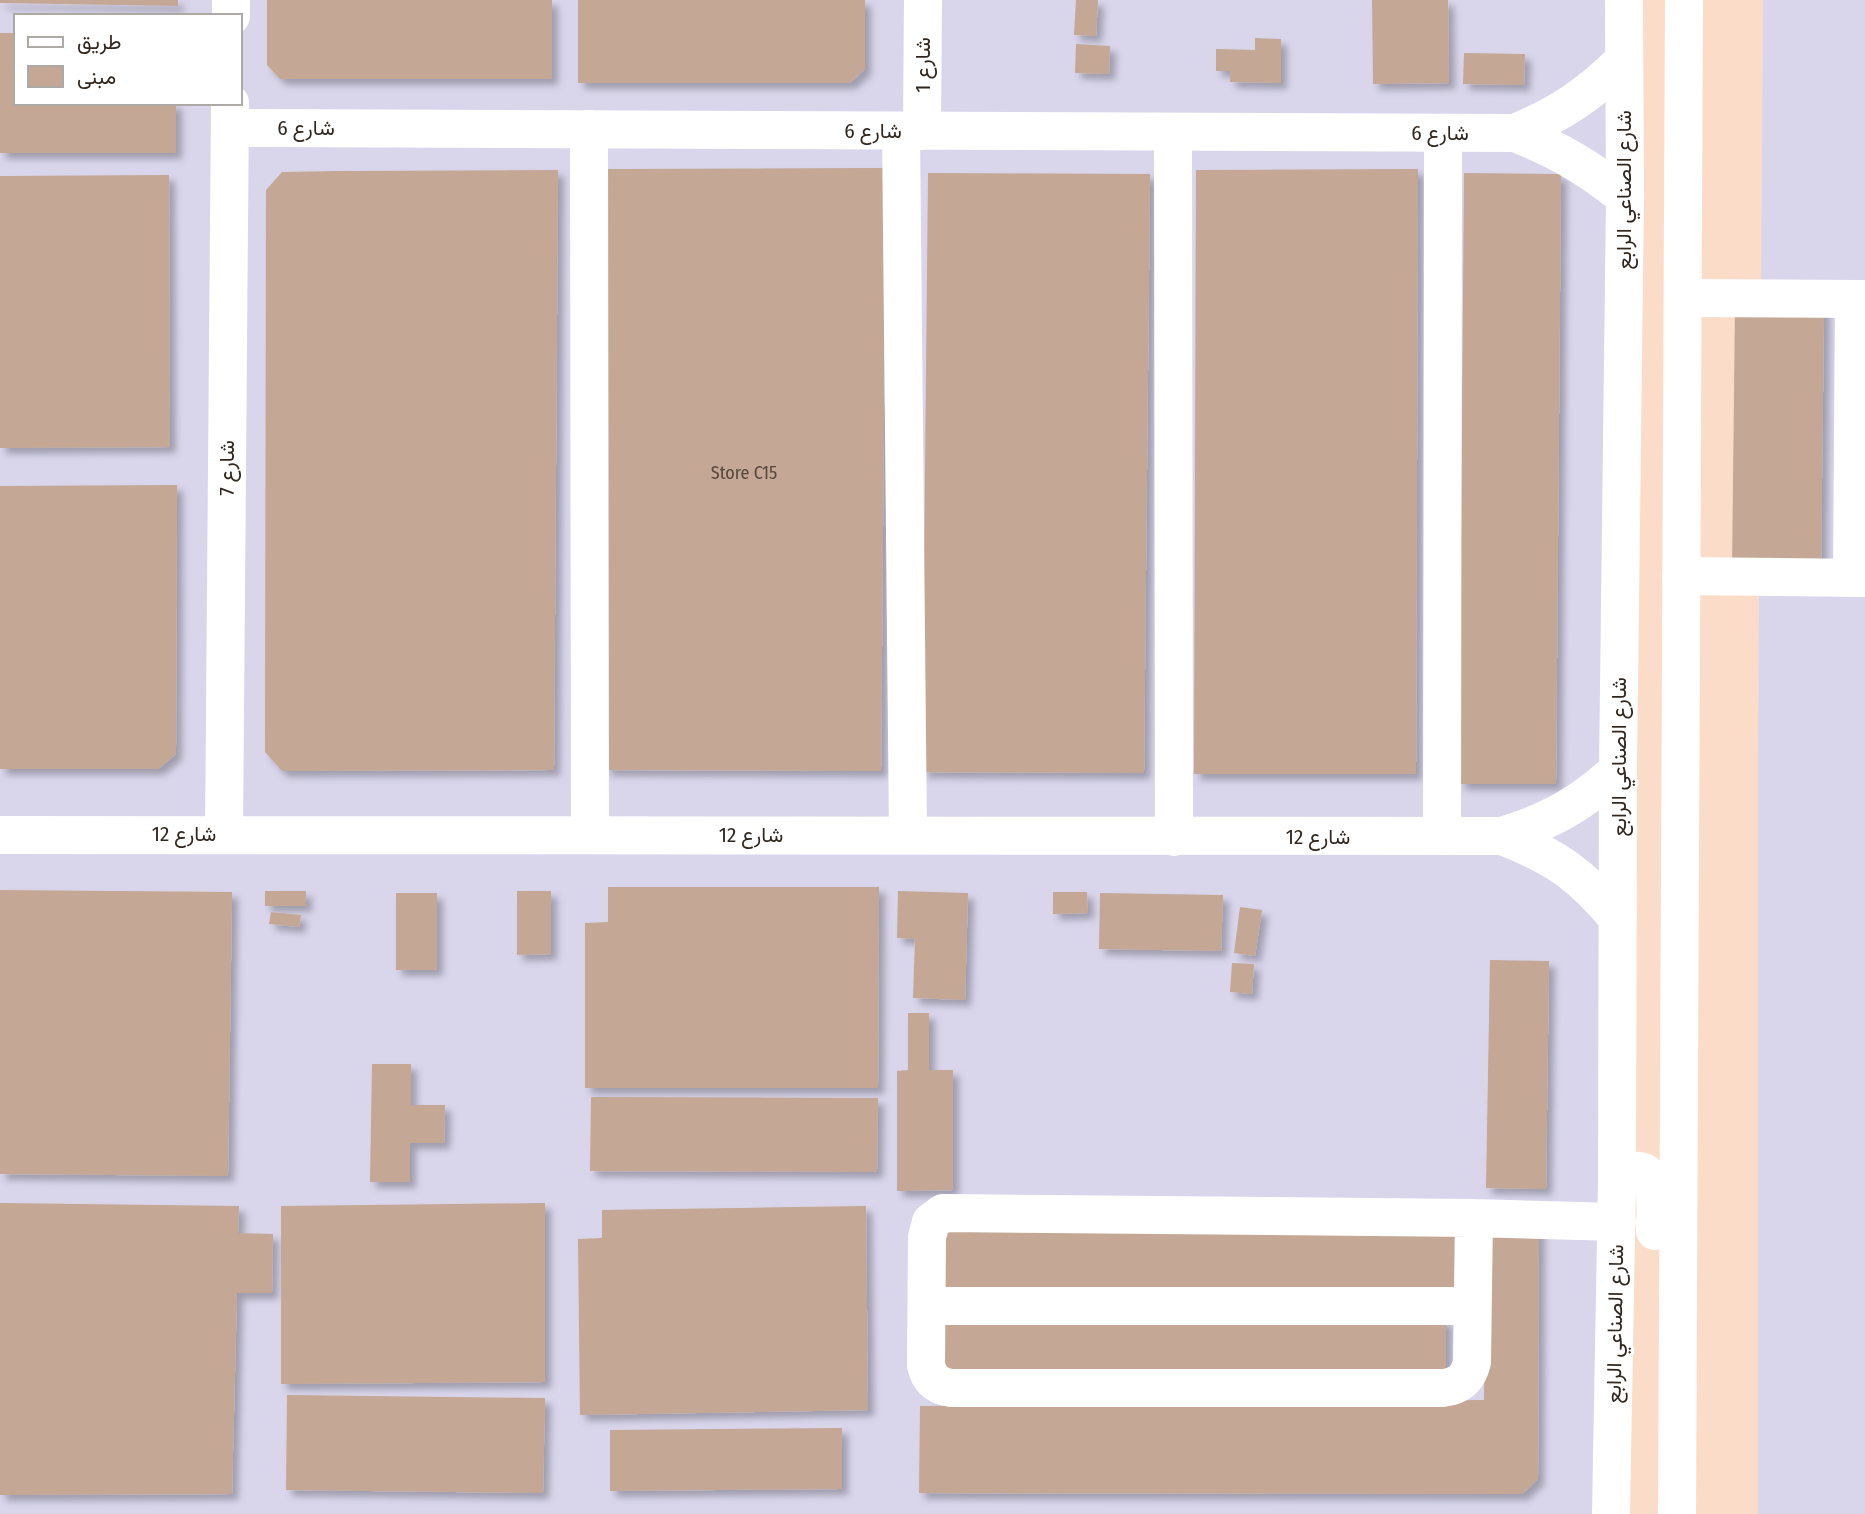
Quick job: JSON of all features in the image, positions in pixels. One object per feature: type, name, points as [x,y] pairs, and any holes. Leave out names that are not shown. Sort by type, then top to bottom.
[{"type":"main road","name":"شارع 1","points":[[908,835],[912,131],[923,0]]},
{"type":"main road","name":"شارع الصناعي الرابع","points":[[1605,1509],[1617,1222],[1618,770],[1625,197],[1624,0]]},
{"type":"main road","points":[[1683,1510],[1677,1306],[1684,0]]},
{"type":"main road","name":"شارع 6","points":[[1515,133],[1574,103],[1600,84],[1623,60]]},
{"type":"main road","name":"شارع 6","points":[[230,115],[589,129],[1515,133],[1574,159],[1625,197]]},
{"type":"main road","name":"شارع 7","points":[[224,834],[230,115]]},
{"type":"main road","points":[[589,129],[590,834]]},
{"type":"main road","points":[[1173,132],[1174,837]]},
{"type":"main road","points":[[1441,836],[1443,133]]},
{"type":"main road","points":[[1681,576],[1858,578],[1859,299],[1683,298]]},
{"type":"main road","name":"شارع 12","points":[[0,835],[1502,836],[1553,818],[1577,804],[1618,770]]},
{"type":"main road","name":"شارع 12","points":[[1502,836],[1546,855],[1579,877],[1618,919]]},
{"type":"main road","points":[[1617,1182],[1631,1171],[1641,1170],[1649,1175],[1654,1184],[1657,1279],[1661,1290],[1677,1306]]},
{"type":"main road","points":[[1474,1218],[1472,1362],[1464,1381],[1454,1387],[951,1388],[942,1387],[928,1374],[928,1237],[931,1222],[943,1213],[1474,1218],[1617,1222]]},
{"type":"main road","points":[[927,1306],[1472,1306]]},
{"type":"shaded area","points":[[0,0],[1610,0],[1607,1514],[0,1514]]},
{"type":"shaded area","points":[[1763,0],[1865,0],[1865,1514],[1758,1514],[1758,761]]},
{"type":"building","points":[[0,0],[178,0],[178,6],[0,3]]},
{"type":"building","points":[[267,0],[552,0],[552,79],[280,79],[267,65]]},
{"type":"building","points":[[578,0],[865,0],[865,69],[850,83],[578,83]]},
{"type":"building","points":[[1076,0],[1098,0],[1096,36],[1074,35]]},
{"type":"building","points":[[1372,0],[1448,0],[1449,83],[1373,84]]},
{"type":"building","points":[[0,33],[14,33],[14,105],[176,105],[176,153],[0,153]]},
{"type":"building","points":[[1255,38],[1281,39],[1281,83],[1230,82],[1230,71],[1216,71],[1216,49],[1255,50]]},
{"type":"building","points":[[1076,44],[1110,46],[1109,74],[1075,73]]},
{"type":"building","points":[[1464,53],[1525,54],[1524,85],[1463,84]]},
{"type":"building","points":[[886,168],[881,771],[605,770],[604,169]]},
{"type":"building","points":[[1418,169],[1416,774],[1194,774],[1196,170]]},
{"type":"building","points":[[558,170],[554,770],[282,771],[265,752],[266,190],[282,172]]},
{"type":"building","points":[[928,173],[1150,174],[1144,773],[922,772]]},
{"type":"building","points":[[1464,173],[1561,174],[1556,784],[1459,784]]},
{"type":"building","points":[[169,175],[170,447],[0,448],[0,176]]},
{"type":"building","points":[[1824,306],[1821,571],[1732,572],[1735,307]]},
{"type":"building","points":[[177,485],[176,754],[158,769],[0,769],[0,486]]},
{"type":"building","points":[[608,887],[879,887],[878,1088],[585,1088],[585,923],[608,922]]},
{"type":"building","points":[[0,890],[232,892],[228,1176],[0,1174]]},
{"type":"building","points":[[265,891],[306,891],[306,906],[265,906]]},
{"type":"building","points":[[517,891],[551,891],[551,954],[517,955]]},
{"type":"building","points":[[898,891],[968,893],[965,1000],[913,998],[915,939],[897,938]]},
{"type":"building","points":[[1053,892],[1087,892],[1088,913],[1053,914]]},
{"type":"building","points":[[396,893],[437,893],[437,970],[396,970]]},
{"type":"building","points":[[1100,893],[1223,895],[1221,951],[1099,949]]},
{"type":"building","points":[[1240,907],[1262,910],[1255,956],[1234,953]]},
{"type":"building","points":[[271,912],[301,915],[299,927],[269,924]]},
{"type":"building","points":[[1490,960],[1549,961],[1546,1189],[1486,1188]]},
{"type":"building","points":[[1232,963],[1254,964],[1252,994],[1230,992]]},
{"type":"building","points":[[908,1013],[929,1013],[929,1070],[953,1070],[953,1190],[897,1191],[897,1071],[908,1070]]},
{"type":"building","points":[[372,1064],[411,1064],[411,1105],[445,1105],[444,1143],[410,1143],[410,1182],[370,1182]]},
{"type":"building","points":[[591,1097],[878,1098],[877,1172],[590,1171]]},
{"type":"building","points":[[0,1203],[239,1206],[238,1233],[273,1234],[272,1293],[237,1293],[232,1494],[0,1495]]},
{"type":"building","points":[[545,1203],[545,1382],[281,1384],[281,1206]]},
{"type":"building","points":[[866,1206],[868,1410],[580,1415],[578,1239],[602,1238],[602,1210]]},
{"type":"building","points":[[938,1224],[1457,1227],[1457,1295],[937,1292]]},
{"type":"building","points":[[1485,1226],[1539,1226],[1538,1479],[1522,1494],[919,1493],[920,1406],[1484,1400]]},
{"type":"building","points":[[945,1317],[1446,1319],[1446,1373],[945,1372]]},
{"type":"building","points":[[287,1395],[545,1398],[543,1493],[286,1490]]},
{"type":"building","points":[[842,1428],[842,1489],[610,1491],[610,1430]]}]
